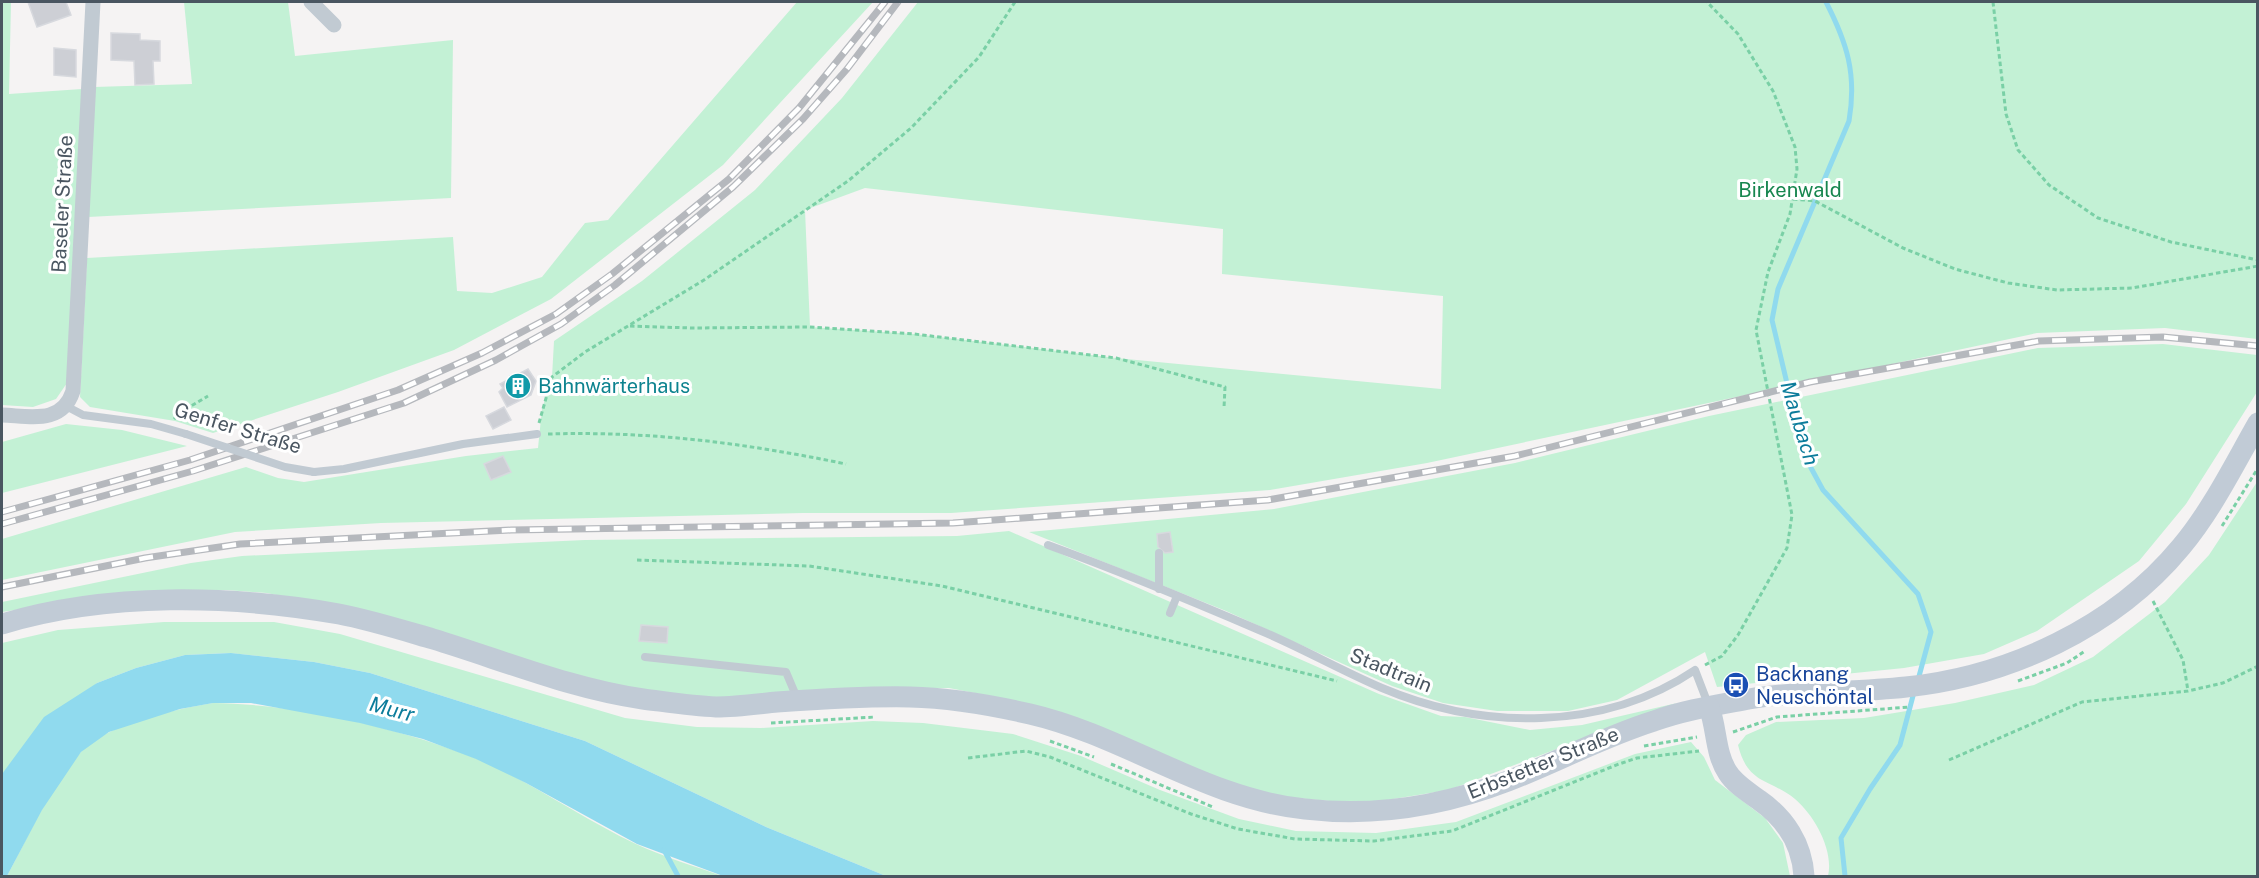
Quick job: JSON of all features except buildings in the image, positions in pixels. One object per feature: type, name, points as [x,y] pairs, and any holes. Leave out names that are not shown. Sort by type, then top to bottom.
[{"type":"street","name":"Baseler Straße","points":[[66,406],[74,382],[93,2]]},
{"type":"street","points":[[311,2],[334,25]]},
{"type":"street","points":[[2,414],[49,417],[66,406]]},
{"type":"street","name":"Erbstetter Straße","points":[[2,624],[34,614],[139,601],[204,600],[264,603],[344,615],[575,683],[638,698],[715,707],[798,700],[914,697],[982,703],[1041,717],[1099,737],[1214,787],[1253,800],[1304,809],[1361,812],[1399,809],[1444,801],[1510,780],[1650,722],[1709,707],[1764,697],[1862,691],[1955,680],[1995,669],[2055,645],[2090,626],[2144,585],[2179,550],[2200,521],[2258,423]]},
{"type":"street","points":[[1709,707],[1717,733],[1720,761],[1729,775],[1768,806],[1786,825],[1799,847],[1804,876]]},
{"type":"lane","name":"Genfer Straße","points":[[66,406],[83,415],[170,429],[285,467],[314,472],[344,469],[463,444],[537,434]]},
{"type":"lane","name":"Stadtrain","points":[[1048,545],[1260,630],[1383,688],[1444,709],[1520,720],[1568,718],[1647,695],[1680,680],[1695,670]]},
{"type":"lane","points":[[1159,553],[1159,589]]},
{"type":"lane","points":[[1170,613],[1177,596]]},
{"type":"lane","points":[[645,657],[786,672],[798,700]]},
{"type":"lane","points":[[1695,670],[1709,707]]},
{"type":"path","points":[[846,464],[691,438],[616,432],[537,434],[552,377],[585,352],[704,280],[857,174],[911,128],[948,92],[979,57],[1015,2]]},
{"type":"path","points":[[1695,670],[1722,656],[1738,636],[1769,585],[1787,548],[1792,515],[1756,330],[1768,272],[1790,214],[1797,169],[1795,147],[1773,91],[1738,34],[1707,2]]},
{"type":"path","points":[[1993,2],[2009,123],[2018,150],[2049,185],[2098,218],[2171,242],[2258,260]]},
{"type":"path","points":[[1793,199],[1815,201],[1903,248],[1955,269],[2008,283],[2057,290],[2132,288],[2258,266]]},
{"type":"path","points":[[628,326],[849,329],[1116,358],[1226,387],[1224,408]]},
{"type":"path","points":[[170,429],[181,412],[208,396]]},
{"type":"path","points":[[637,560],[809,566],[942,586],[1311,677],[1342,682]]},
{"type":"path","points":[[2153,602],[2183,660],[2188,691]]},
{"type":"path","points":[[1949,760],[2082,702],[2188,691],[2223,683],[2258,666]]},
{"type":"path","points":[[1717,733],[1738,731],[1777,717],[1864,712]]},
{"type":"green space","points":[[2,2],[11,2],[9,94],[82,89],[67,383],[56,399],[33,407],[2,405]]},
{"type":"green space","points":[[184,2],[288,2],[295,56],[453,40],[451,198],[88,217],[94,87],[192,84]]},
{"type":"green space","points":[[797,2],[873,2],[723,165],[551,299],[454,350],[338,392],[213,433],[175,421],[90,407],[80,397],[87,258],[453,237],[457,291],[492,293],[542,277],[585,223],[608,220]]},
{"type":"green space","name":"Birkenwald","points":[[918,2],[2257,2],[2257,339],[2165,328],[2037,333],[1427,463],[1270,490],[951,513],[803,513],[381,523],[235,532],[2,580],[2,539],[246,467],[278,478],[304,482],[466,456],[538,448],[542,409],[552,377],[554,341],[642,281],[755,190],[842,98]],"holes":[[[865,188],[1223,229],[1222,274],[1443,296],[1441,389],[1116,358],[914,334],[810,327],[805,210]]]},
{"type":"green space","points":[[2163,344],[2257,355],[2257,392],[2186,504],[2139,561],[2037,631],[1984,654],[1904,668],[1717,687],[1705,652],[1617,700],[1568,711],[1497,711],[1443,703],[1392,686],[1226,611],[1029,532],[1274,509],[1515,463],[1709,416],[2038,348]]},
{"type":"green space","points":[[66,424],[122,430],[187,446],[2,493],[2,442]]},
{"type":"green space","points":[[2257,482],[2257,876],[1828,876],[1828,856],[1816,824],[1795,799],[1760,779],[1747,767],[1742,758],[1738,745],[1746,735],[1776,722],[1864,718],[1955,703],[2034,685],[2093,657],[2165,602],[2209,555]]},
{"type":"green space","points":[[1009,531],[1379,694],[1441,716],[1465,717],[1530,730],[1582,725],[1677,703],[1449,790],[1362,804],[1255,794],[990,696],[949,688],[829,691],[716,699],[637,690],[581,678],[343,609],[267,593],[226,590],[144,591],[2,612],[2,602],[191,563],[242,556],[585,540],[957,536]]},
{"type":"green space","points":[[164,622],[274,622],[340,634],[625,718],[697,727],[761,728],[873,721],[923,723],[1013,734],[1081,756],[1160,790],[1239,819],[1296,831],[1376,833],[1456,822],[1635,754],[1691,742],[1704,757],[1715,780],[1765,818],[1783,843],[1790,876],[886,876],[766,827],[585,741],[370,673],[314,662],[230,653],[185,655],[136,668],[97,683],[2,774],[2,643],[58,630]]},
{"type":"green space","points":[[213,703],[245,704],[312,713],[413,736],[496,768],[636,844],[722,876],[7,876],[59,782],[80,753],[91,743],[142,719]]},
{"type":"water","name":"Murr","points":[[231,653],[314,662],[370,673],[585,741],[766,827],[886,876],[723,876],[637,844],[526,783],[476,759],[423,739],[360,723],[251,703],[213,703],[180,709],[109,732],[81,752],[42,810],[7,876],[2,876],[2,774],[44,717],[97,683],[136,668],[185,655]]},
{"type":"waterway","name":"Maubach","points":[[1826,2],[1845,45],[1851,74],[1849,121],[1778,289],[1772,320],[1804,455],[1823,490],[1918,594],[1931,632],[1918,680]]},
{"type":"waterway","name":"Maubach","points":[[1845,876],[1841,838],[1900,745],[1914,692]]},
{"type":"waterway","points":[[664,850],[678,876]]},
{"type":"railway","points":[[2,512],[190,460],[398,390],[482,353],[556,314],[612,274],[729,179],[799,108],[885,2]]},
{"type":"railway","points":[[2,524],[193,471],[404,403],[496,360],[561,324],[615,285],[733,187],[803,119],[847,69],[898,2]]},
{"type":"railway","points":[[2,587],[145,558],[240,544],[511,530],[953,523],[1268,500],[1515,456],[1810,382],[2039,341],[2163,337],[2258,346]]},
{"type":"place","name":"Bahnwärterhaus","points":[[518,386]]},
{"type":"place","name":"Backnang Neuschöntal","points":[[1736,685]]}]
